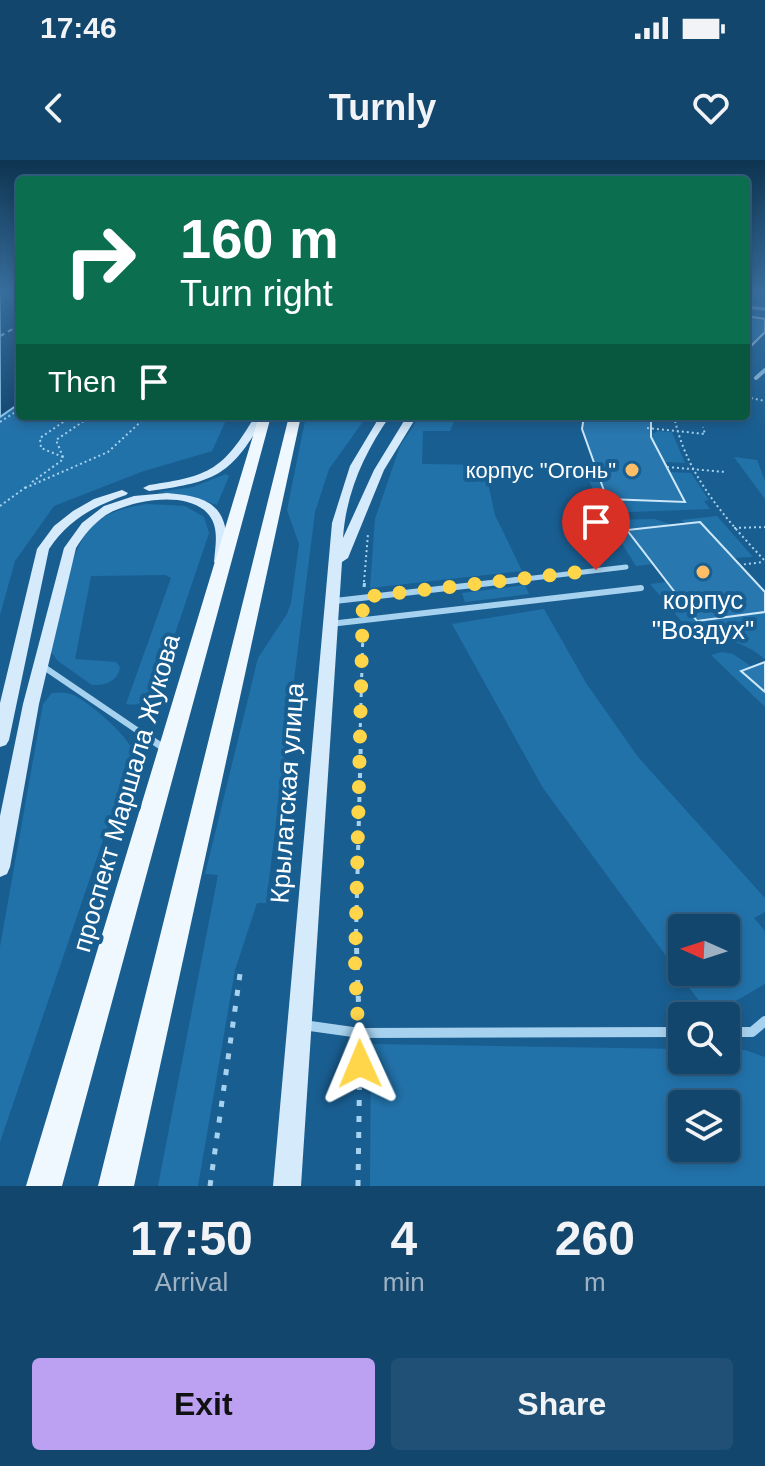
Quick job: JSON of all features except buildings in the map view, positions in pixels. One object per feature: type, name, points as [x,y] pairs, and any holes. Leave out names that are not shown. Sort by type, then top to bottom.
[{"type":"main road","points":[[0,740],[43,549],[53,532],[100,500],[129,491],[184,484],[217,472],[240,453],[261,420]]},
{"type":"main road","name":"проспект Маршала Жукова","points":[[44,1186],[171,753],[262,420]]},
{"type":"main road","points":[[116,1186],[294,420]]},
{"type":"main road","name":"Крылатская улица","points":[[287,1186],[338,523],[348,480],[360,453],[382,420]]},
{"type":"main road","points":[[333,578],[379,470],[410,420]]},
{"type":"main road","points":[[0,867],[41,665],[70,548],[90,520],[108,509],[148,497],[183,498],[196,502],[215,514],[220,522],[221,576]]},
{"type":"lane","points":[[756,378],[765,370]]},
{"type":"lane","points":[[331,601],[626,567]]},
{"type":"lane","points":[[330,624],[547,596],[641,588]]},
{"type":"lane","points":[[41,665],[171,753]]},
{"type":"lane","points":[[740,1032],[752,1032],[765,1021]]},
{"type":"lane","points":[[300,1024],[360,1033],[668,1032]]},
{"type":"path","points":[[63,457],[41,448],[40,438],[66,420]]},
{"type":"path","points":[[63,457],[56,440],[85,420]]},
{"type":"path","points":[[25,488],[117,446],[143,420]]},
{"type":"path","points":[[674,420],[675,431],[721,514],[765,561]]},
{"type":"path","points":[[647,428],[705,434],[703,427]]},
{"type":"path","points":[[0,506],[63,457]]},
{"type":"path","points":[[667,467],[726,472]]},
{"type":"path","points":[[363,597],[369,520]]},
{"type":"path","points":[[734,528],[765,527]]},
{"type":"path","points":[[739,565],[765,561]]},
{"type":"path","points":[[358,1186],[360,1033],[355,968],[363,620]]},
{"type":"path","points":[[210,1186],[240,974]]},
{"type":"shaded area","points":[[0,339],[16,339],[16,406],[0,417]]},
{"type":"shaded area","points":[[16,406],[16,420],[226,420],[212,451],[141,472],[54,506],[15,561],[0,615],[0,416]]},
{"type":"shaded area","points":[[305,420],[364,420],[329,469],[315,512],[266,903],[257,903],[235,970],[198,1186],[158,1186],[218,875],[205,874],[258,658],[291,603],[299,544],[287,510]]},
{"type":"shaded area","points":[[417,420],[455,420],[450,431],[423,431],[422,464],[484,465],[495,515],[522,571],[370,588],[375,519],[400,446]]},
{"type":"shaded area","points":[[658,431],[672,432],[685,463],[664,462],[650,435]]},
{"type":"shaded area","points":[[734,457],[757,460],[765,481],[765,499]]},
{"type":"shaded area","points":[[585,472],[597,472],[607,499],[684,502],[669,472],[691,473],[709,500],[704,501],[710,509],[604,513]]},
{"type":"shaded area","points":[[226,474],[229,476],[217,505],[190,496],[158,492],[193,487]]},
{"type":"shaded area","points":[[146,504],[185,506],[204,517],[209,533],[155,693],[146,701],[130,705],[126,704],[171,578],[166,575],[91,576],[75,659],[116,662],[119,672],[110,682],[92,685],[58,661],[51,652],[71,565],[86,534],[106,516]]},
{"type":"shaded area","points":[[717,516],[753,557],[733,558],[681,520]]},
{"type":"shaded area","points":[[655,519],[672,525],[628,530],[653,564],[636,566],[607,520]]},
{"type":"shaded area","points":[[666,582],[697,621],[765,612],[765,659],[734,642],[699,642],[650,584]]},
{"type":"shaded area","points":[[525,585],[529,594],[465,602],[462,593]]},
{"type":"shaded area","points":[[544,609],[586,683],[638,757],[765,898],[765,912],[754,918],[765,931],[765,984],[734,1002],[700,1002],[688,986],[740,986],[740,914],[668,914],[668,959],[543,788],[452,624]]},
{"type":"shaded area","points":[[722,652],[733,654],[752,667],[742,671],[765,692],[765,707],[711,655]]},
{"type":"shaded area","points":[[52,693],[71,694],[87,703],[116,728],[133,752],[0,1142],[0,947],[43,704]]},
{"type":"shaded area","points":[[371,1044],[668,1049],[668,1074],[740,1074],[740,1050],[765,1057],[765,1186],[370,1186]]},
{"type":"place","name":"корпус \"Огонь\"","points":[[632,470]]},
{"type":"place","name":"корпус \"Воздух\"","points":[[703,572]]},
{"type":"route","points":[[360,1064],[355,968],[363,597],[596,570]]}]
